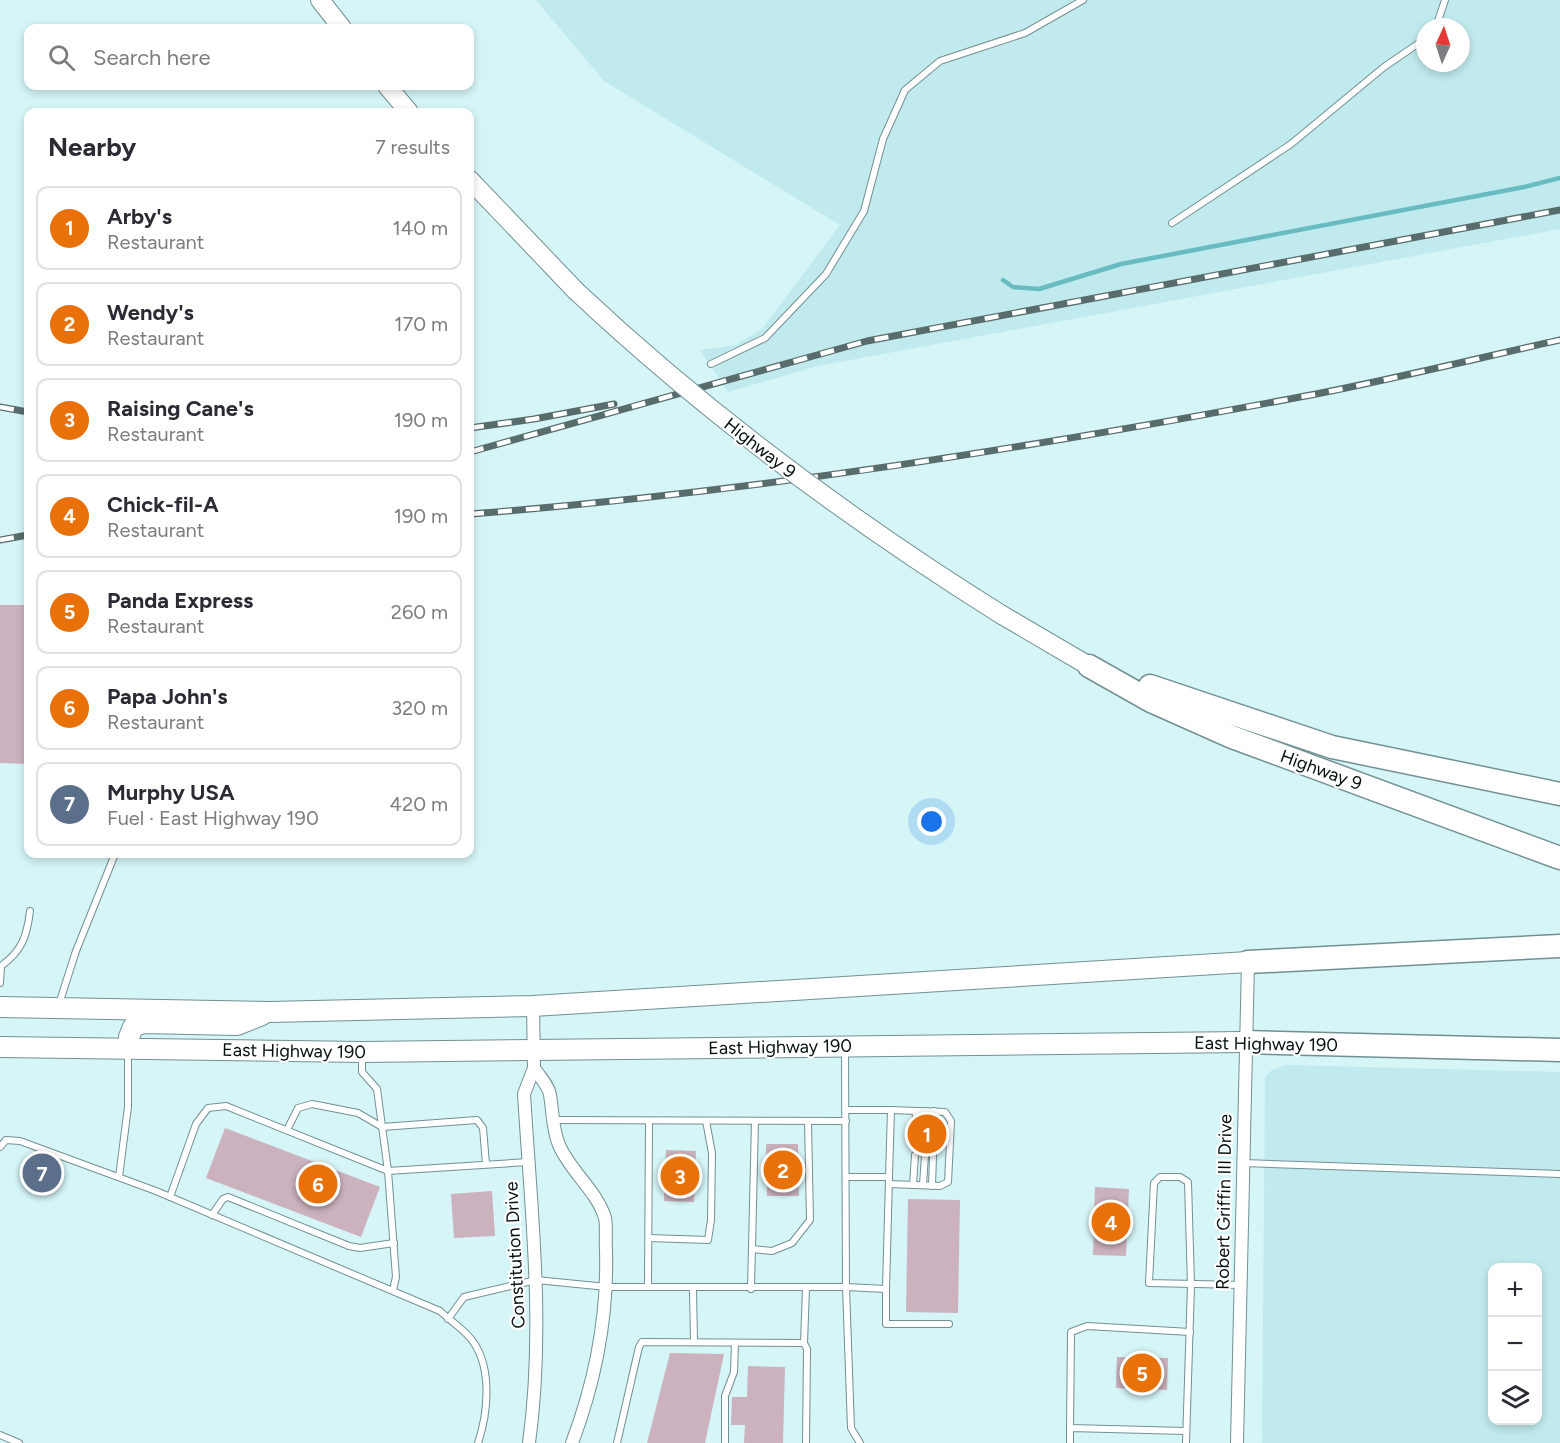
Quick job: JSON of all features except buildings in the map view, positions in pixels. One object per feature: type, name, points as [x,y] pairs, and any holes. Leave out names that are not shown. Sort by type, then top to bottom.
[{"type":"highway","name":"Highway 9","points":[[1089,666],[1332,747],[1560,794]]},
{"type":"highway","name":"Highway 9","points":[[1089,666],[1151,701],[1232,737],[1560,858]]},
{"type":"highway","points":[[1248,962],[1560,946]]},
{"type":"highway","name":"East Highway 190","points":[[1245,1042],[1560,1050]]},
{"type":"highway","points":[[1517,1049],[1560,1061]]},
{"type":"main road","points":[[320,0],[339,24]]},
{"type":"main road","points":[[390,90],[406,108]]},
{"type":"main road","name":"Highway 9","points":[[474,184],[576,291],[637,348],[784,467],[862,524],[1002,615],[1089,666]]},
{"type":"main road","points":[[0,1007],[270,1012],[533,1006],[1248,962]]},
{"type":"main road","points":[[128,1049],[129,1037],[134,1027],[143,1023],[237,1025],[270,1012]]},
{"type":"main road","name":"East Highway 190","points":[[0,1047],[362,1052],[534,1059],[845,1047],[1245,1042]]},
{"type":"street","name":"Robert Griffin III Drive","points":[[1237,1443],[1248,962]]},
{"type":"street","name":"Constitution Drive","points":[[529,1443],[537,1357],[536,1280],[524,1094],[534,1059],[533,1006]]},
{"type":"street","points":[[534,1059],[550,1093],[551,1120],[558,1144],[571,1168],[595,1199],[605,1218],[607,1287],[590,1390],[572,1443]]},
{"type":"lane","points":[[711,364],[765,338],[826,274],[864,211],[883,139],[905,90],[940,61],[1024,33],[1083,0]]},
{"type":"lane","points":[[1439,18],[1444,0]]},
{"type":"lane","points":[[1172,224],[1291,144],[1384,67],[1416,45]]},
{"type":"lane","points":[[58,1007],[76,951],[113,858]]},
{"type":"lane","points":[[0,983],[1,966],[21,948],[27,932],[30,911]]},
{"type":"lane","points":[[845,1047],[846,1287],[850,1428],[860,1443]]},
{"type":"lane","points":[[119,1177],[128,1107],[128,1049]]},
{"type":"lane","points":[[362,1052],[362,1072],[377,1089],[388,1171],[396,1277],[393,1290]]},
{"type":"lane","points":[[287,1131],[298,1108],[312,1104],[358,1113],[382,1127],[477,1120],[483,1128],[486,1164]]},
{"type":"lane","points":[[170,1197],[196,1124],[208,1108],[226,1106],[388,1171],[528,1162]]},
{"type":"lane","points":[[846,1110],[945,1112],[951,1121],[948,1182],[940,1186],[932,1186],[846,1177]]},
{"type":"lane","points":[[891,1110],[886,1324],[949,1324]]},
{"type":"lane","points":[[915,1138],[916,1111]]},
{"type":"lane","points":[[925,1138],[926,1111]]},
{"type":"lane","points":[[933,1136],[934,1111]]},
{"type":"lane","points":[[551,1120],[846,1120]]},
{"type":"lane","points":[[751,1289],[755,1120]]},
{"type":"lane","points":[[752,1249],[772,1251],[792,1243],[810,1220],[808,1120]]},
{"type":"lane","points":[[648,1287],[649,1121]]},
{"type":"lane","points":[[648,1239],[708,1240],[711,1220],[712,1153],[706,1121]]},
{"type":"lane","points":[[0,1147],[6,1140],[20,1141],[119,1177],[440,1311],[474,1341],[486,1372],[484,1424],[478,1443]]},
{"type":"lane","points":[[913,1185],[915,1155]]},
{"type":"lane","points":[[924,1185],[925,1155]]},
{"type":"lane","points":[[932,1186],[933,1156]]},
{"type":"lane","points":[[1243,1163],[1560,1174]]},
{"type":"lane","points":[[1186,1443],[1191,1285],[1188,1182],[1180,1177],[1160,1177],[1154,1183],[1149,1283],[1191,1285],[1241,1285]]},
{"type":"lane","points":[[212,1215],[223,1199],[228,1197],[350,1246],[360,1248],[393,1243]]},
{"type":"lane","points":[[448,1319],[464,1297],[536,1280],[607,1287],[886,1289]]},
{"type":"lane","points":[[693,1288],[694,1342]]},
{"type":"lane","points":[[806,1288],[804,1343],[807,1349],[806,1443]]},
{"type":"lane","points":[[1070,1443],[1071,1332],[1087,1326],[1190,1332]]},
{"type":"lane","points":[[617,1443],[642,1342],[804,1343]]},
{"type":"lane","points":[[725,1443],[725,1396],[734,1372],[735,1342]]},
{"type":"lane","points":[[1070,1428],[1186,1431]]},
{"type":"lane","points":[[0,1435],[19,1443]]},
{"type":"shaded area","points":[[536,0],[1560,0],[1560,229],[818,366],[728,392],[700,350],[736,345],[762,329],[840,225],[604,81]]},
{"type":"shaded area","points":[[1287,1065],[1560,1072],[1560,1443],[1262,1443],[1265,1077],[1272,1070]]},
{"type":"waterway","points":[[1003,280],[1013,287],[1039,289],[1121,264],[1524,187],[1560,178]]},
{"type":"railway","points":[[474,451],[867,341],[1560,210]]},
{"type":"railway","points":[[474,514],[683,493],[894,466],[1106,432],[1316,394],[1560,340]]},
{"type":"railway","points":[[474,427],[614,404]]},
{"type":"railway","points":[[0,407],[24,411]]},
{"type":"railway","points":[[0,540],[24,536]]},
{"type":"place","name":"Arby's","points":[[927,1134]]},
{"type":"place","name":"Wendy's","points":[[783,1170]]},
{"type":"place","name":"Murphy USA","points":[[42,1173]]},
{"type":"place","name":"Raising Cane's","points":[[680,1176]]},
{"type":"place","name":"Papa John's","points":[[318,1184]]},
{"type":"place","name":"Chick-fil-A","points":[[1111,1222]]},
{"type":"place","name":"Panda Express","points":[[1142,1373]]}]
